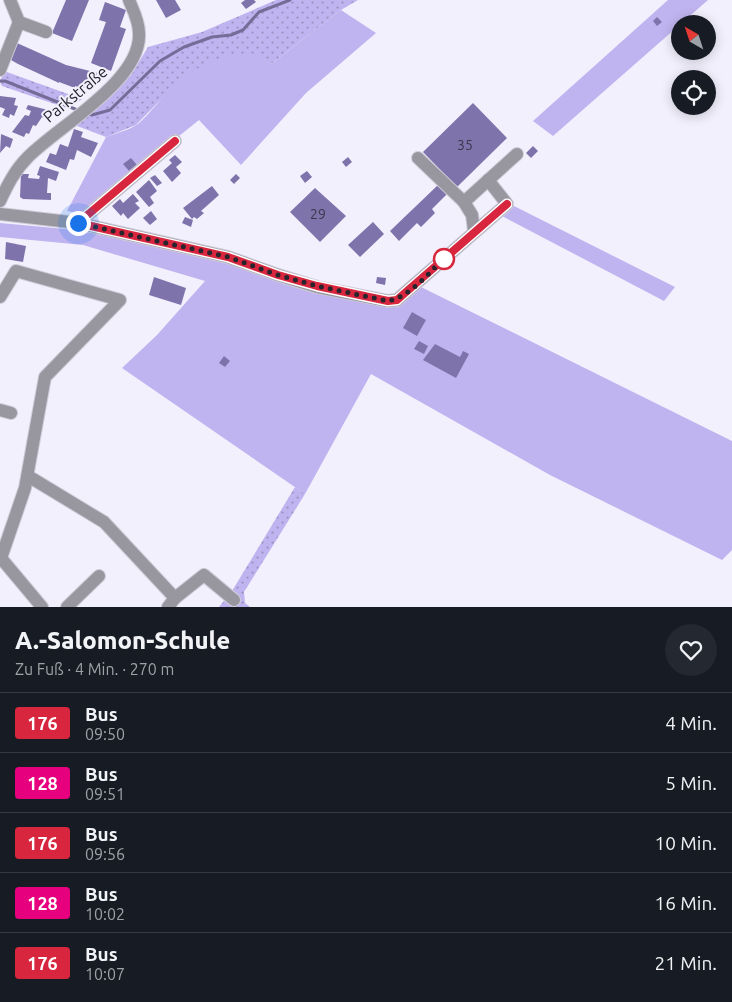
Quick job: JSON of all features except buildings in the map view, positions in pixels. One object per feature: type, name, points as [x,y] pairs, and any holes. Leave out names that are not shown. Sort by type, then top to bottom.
[{"type":"street","points":[[0,70],[19,22],[10,0]]},
{"type":"street","name":"Parkstraße","points":[[0,201],[17,170],[44,142],[98,98],[125,73],[138,47],[140,33],[129,0]]},
{"type":"street","points":[[19,22],[46,32]]},
{"type":"street","points":[[78,223],[175,141]]},
{"type":"street","points":[[464,202],[516,154]]},
{"type":"street","points":[[418,158],[464,202],[472,215],[474,231]]},
{"type":"street","points":[[0,214],[78,223],[228,257],[278,275],[317,286],[388,301],[397,300],[507,204],[488,180]]},
{"type":"street","points":[[0,297],[16,271],[120,300],[45,377],[28,476],[1,559],[42,607]]},
{"type":"street","points":[[28,476],[104,522],[172,602],[204,575],[234,600]]},
{"type":"street","points":[[67,607],[99,576]]},
{"type":"shaded area","points":[[276,0],[358,0],[341,10],[271,64],[177,83],[136,125],[106,137],[72,124],[131,75],[148,47],[202,32]]},
{"type":"shaded area","points":[[668,0],[708,0],[691,15],[671,15],[671,32],[553,136],[533,121]]},
{"type":"shaded area","points":[[341,10],[376,33],[306,93],[241,165],[199,120],[82,214],[67,211],[106,137],[138,124],[172,87],[186,75],[210,62],[237,54],[261,57],[271,64]]},
{"type":"shaded area","points":[[4,71],[82,99],[69,109],[2,86],[0,82]]},
{"type":"shaded area","points":[[512,205],[675,287],[664,301],[500,215]]},
{"type":"shaded area","points":[[0,223],[76,230],[227,259],[388,305],[421,287],[732,441],[732,550],[722,560],[550,475],[371,374],[305,494],[122,368],[157,335],[205,281],[83,245],[0,237]]},
{"type":"shaded area","points":[[295,487],[305,494],[244,592],[245,603],[250,607],[219,607],[232,591]]},
{"type":"waterway","points":[[86,113],[92,115],[110,110],[160,61],[184,47],[212,37],[231,35],[243,30],[259,12],[290,0]]},
{"type":"waterway","points":[[0,81],[5,81],[80,111]]},
{"type":"bus line","name":"176","points":[[175,141],[78,223],[228,257],[278,275],[317,286],[388,301],[397,300],[507,204]]},
{"type":"route","points":[[78,223],[228,257],[278,275],[317,286],[388,301],[397,300],[447,256],[444,259]]}]
